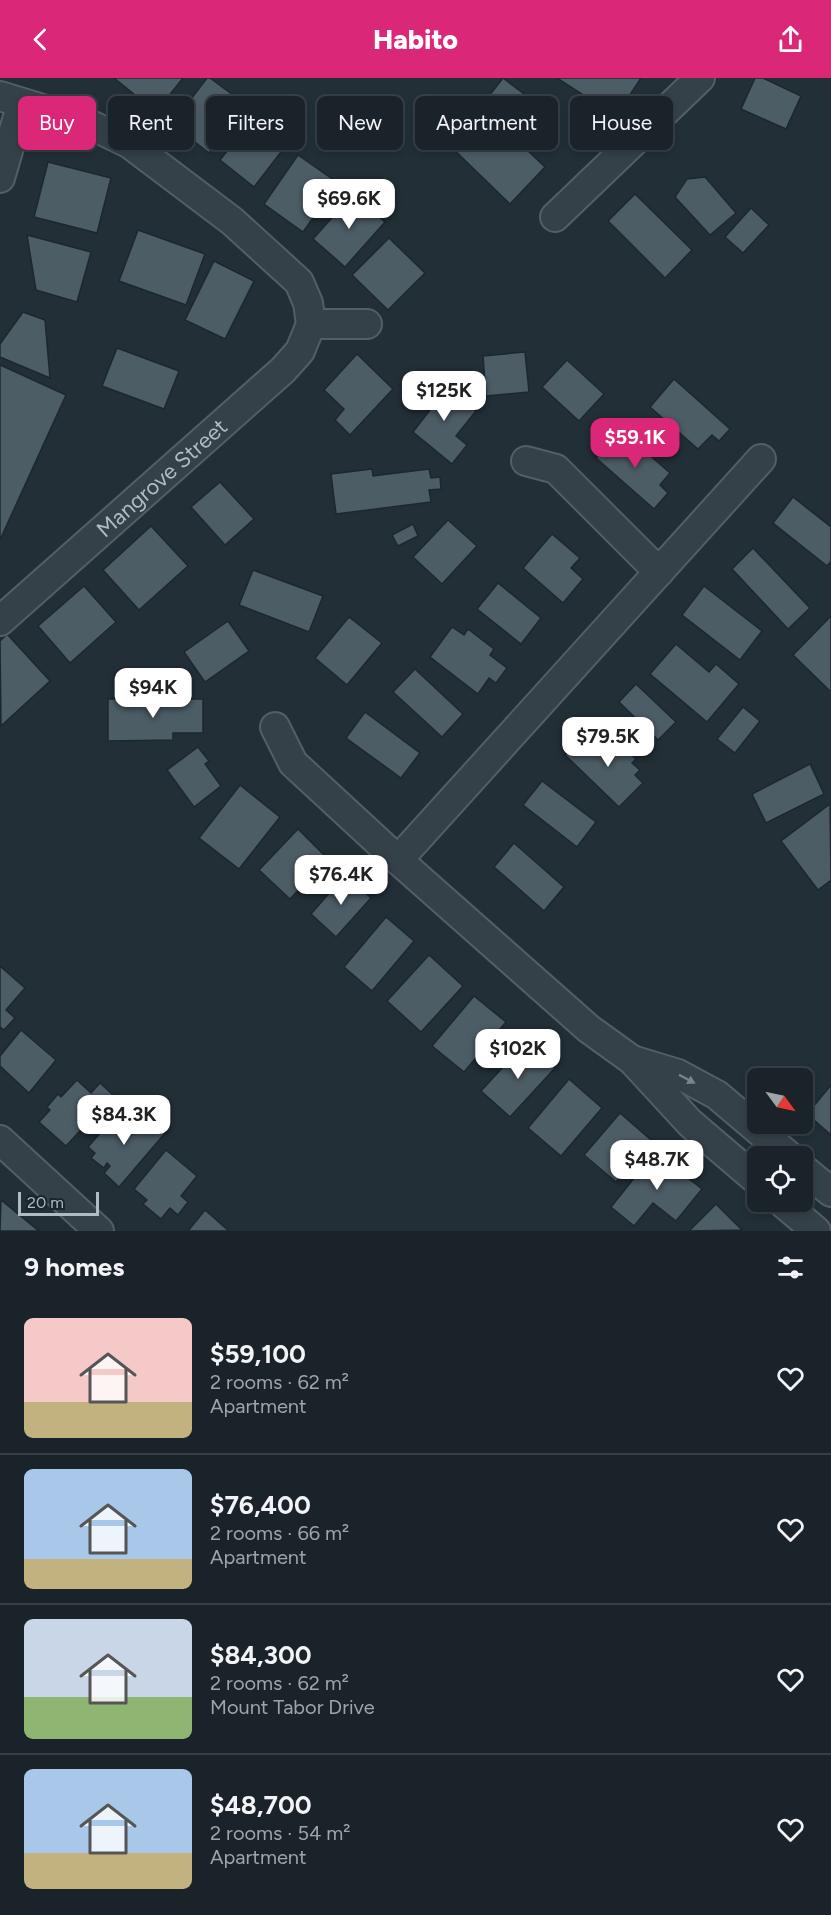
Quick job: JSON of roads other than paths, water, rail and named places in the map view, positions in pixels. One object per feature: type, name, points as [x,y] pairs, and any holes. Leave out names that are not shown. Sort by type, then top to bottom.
[{"type":"street","points":[[555,216],[700,78]]},
{"type":"street","points":[[0,178],[11,99],[85,122],[130,144],[232,221],[299,282],[308,303],[312,324],[367,324]]},
{"type":"street","name":"Mangrove Street","points":[[0,621],[282,370],[300,351],[312,324]]},
{"type":"street","points":[[398,860],[761,459]]},
{"type":"street","points":[[526,461],[556,470],[659,572]]},
{"type":"street","points":[[275,727],[293,763],[398,860],[589,1029],[632,1060],[690,1123],[747,1172]]},
{"type":"street","points":[[632,1060],[678,1074],[717,1095],[777,1146]]},
{"type":"street","points":[[0,1140],[99,1231]]},
{"type":"street","points":[[813,1177],[831,1192]]},
{"type":"street","points":[[794,1212],[816,1231]]}]
